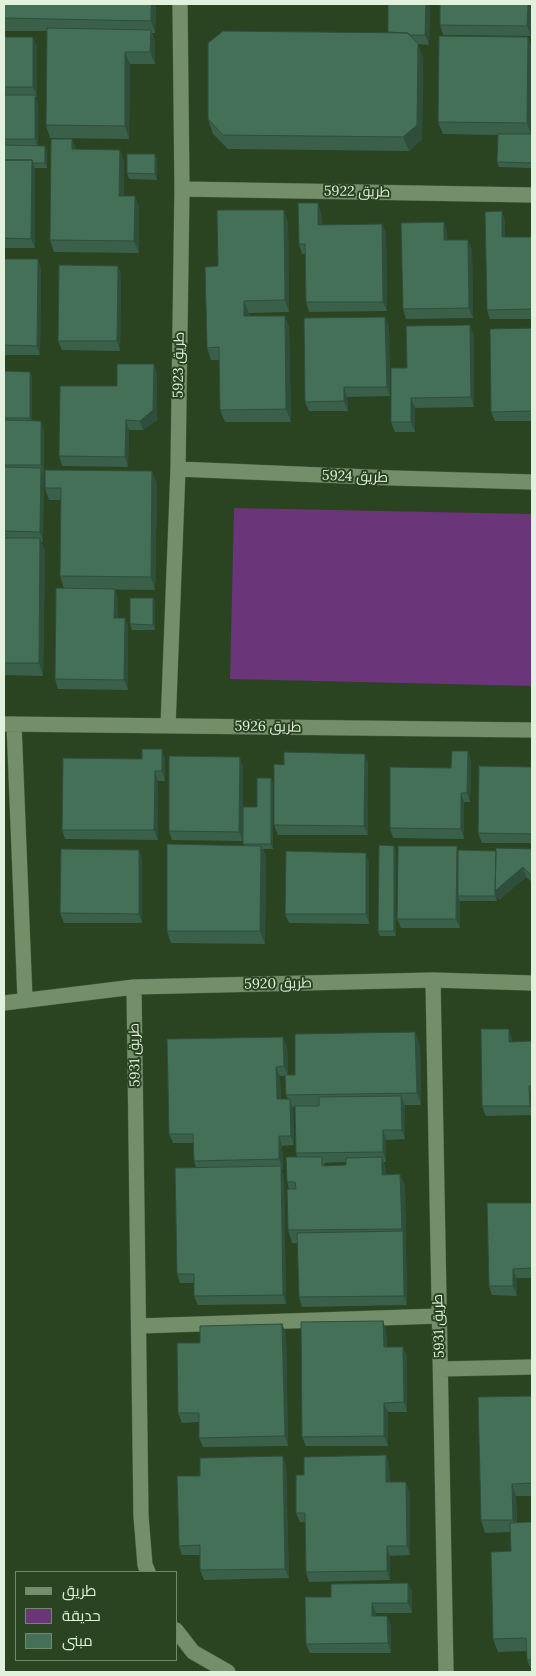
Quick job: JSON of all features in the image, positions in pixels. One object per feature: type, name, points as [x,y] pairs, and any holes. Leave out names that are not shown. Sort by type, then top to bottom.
[{"type":"street","name":"طريق 5923","points":[[168,726],[178,469],[182,189],[180,4]]},
{"type":"street","name":"طريق 5922","points":[[182,189],[532,195]]},
{"type":"street","name":"طريق 5924","points":[[178,469],[532,482]]},
{"type":"street","name":"طريق 5926","points":[[9,724],[532,730]]},
{"type":"street","points":[[9,724],[25,999]]},
{"type":"street","name":"طريق 5920","points":[[4,1003],[134,987],[433,980],[532,983]]},
{"type":"street","name":"طريق 5931","points":[[433,980],[446,1672]]},
{"type":"street","name":"طريق 5931","points":[[134,987],[140,1516],[145,1565],[148,1571]]},
{"type":"street","points":[[139,1326],[439,1316]]},
{"type":"street","points":[[441,1368],[532,1367]]},
{"type":"street","points":[[178,1633],[193,1652],[228,1672]]},
{"type":"green space","points":[[234,508],[532,514],[532,686],[230,679]]},
{"type":"building","points":[[4,4],[151,4],[151,21],[4,18]]},
{"type":"building","points":[[388,4],[426,4],[425,35],[388,32]]},
{"type":"building","points":[[440,4],[528,4],[527,26],[440,25]]},
{"type":"building","points":[[47,28],[151,30],[150,52],[125,52],[125,126],[46,125]]},
{"type":"building","points":[[223,31],[408,33],[418,44],[417,125],[403,137],[223,135],[208,119],[208,43]]},
{"type":"building","points":[[439,36],[528,37],[527,123],[438,122]]},
{"type":"building","points":[[4,37],[33,37],[33,87],[4,87]]},
{"type":"building","points":[[4,95],[35,95],[35,139],[4,139]]},
{"type":"building","points":[[498,134],[532,134],[532,163],[497,162]]},
{"type":"building","points":[[51,139],[72,139],[72,149],[120,150],[119,196],[135,196],[134,241],[50,240]]},
{"type":"building","points":[[4,145],[45,146],[45,163],[33,163],[32,160],[4,160]]},
{"type":"building","points":[[127,154],[155,154],[155,174],[127,173]]},
{"type":"building","points":[[4,160],[32,160],[31,239],[4,238]]},
{"type":"building","points":[[298,203],[318,203],[318,225],[382,224],[383,302],[306,302],[305,244],[299,244]]},
{"type":"building","points":[[217,210],[284,210],[285,300],[244,301],[244,316],[285,316],[286,409],[220,410],[219,347],[207,348],[205,267],[218,266]]},
{"type":"building","points":[[502,211],[502,237],[532,237],[532,309],[487,310],[485,212]]},
{"type":"building","points":[[444,222],[444,240],[468,240],[469,308],[403,309],[401,223]]},
{"type":"building","points":[[4,259],[38,259],[37,346],[4,345]]},
{"type":"building","points":[[59,265],[118,266],[117,341],[58,341]]},
{"type":"building","points":[[385,317],[387,387],[344,387],[344,401],[305,402],[304,318]]},
{"type":"building","points":[[470,325],[471,397],[411,398],[411,422],[391,422],[391,368],[407,368],[406,326]]},
{"type":"building","points":[[532,328],[532,411],[491,412],[490,329]]},
{"type":"building","points":[[117,364],[154,364],[153,410],[140,421],[126,420],[125,457],[59,456],[60,386],[117,386]]},
{"type":"building","points":[[4,371],[30,372],[30,418],[4,418]]},
{"type":"building","points":[[4,420],[41,421],[41,465],[4,465]]},
{"type":"building","points":[[4,467],[41,468],[40,532],[4,531]]},
{"type":"building","points":[[45,470],[152,471],[151,577],[60,576],[61,488],[45,488]]},
{"type":"building","points":[[4,538],[40,538],[39,663],[4,663]]},
{"type":"building","points":[[56,588],[115,589],[114,618],[125,618],[124,680],[55,679]]},
{"type":"building","points":[[130,598],[153,598],[153,625],[130,624]]},
{"type":"building","points":[[142,749],[162,749],[162,771],[155,771],[154,830],[62,830],[63,758],[142,759]]},
{"type":"building","points":[[452,751],[468,751],[467,793],[461,793],[461,829],[390,828],[390,767],[451,768]]},
{"type":"building","points":[[284,752],[365,754],[364,826],[274,825],[274,764],[284,765]]},
{"type":"building","points":[[169,756],[240,757],[239,832],[169,831]]},
{"type":"building","points":[[479,766],[532,767],[532,834],[478,833]]},
{"type":"building","points":[[257,778],[271,778],[271,844],[243,844],[243,807],[257,807]]},
{"type":"building","points":[[167,844],[261,846],[260,931],[167,931]]},
{"type":"building","points":[[379,845],[394,846],[394,931],[378,931]]},
{"type":"building","points":[[398,846],[457,846],[456,919],[397,919]]},
{"type":"building","points":[[496,848],[532,849],[532,876],[523,867],[495,891]]},
{"type":"building","points":[[61,849],[139,850],[139,914],[60,913]]},
{"type":"building","points":[[458,850],[496,851],[495,896],[458,896]]},
{"type":"building","points":[[286,851],[366,853],[366,914],[285,914]]},
{"type":"building","points":[[481,1029],[509,1029],[509,1042],[532,1041],[532,1086],[529,1086],[530,1106],[482,1106]]},
{"type":"building","points":[[415,1032],[417,1093],[286,1095],[285,1075],[295,1075],[295,1034]]},
{"type":"building","points":[[283,1037],[284,1066],[276,1067],[277,1099],[290,1099],[291,1136],[279,1136],[279,1159],[194,1161],[193,1134],[169,1134],[167,1039]]},
{"type":"building","points":[[401,1096],[402,1130],[383,1130],[383,1152],[296,1153],[295,1106],[319,1106],[319,1097]]},
{"type":"building","points":[[286,1157],[322,1157],[322,1166],[346,1165],[346,1158],[382,1157],[382,1175],[400,1174],[402,1229],[288,1230],[287,1189],[296,1189],[295,1182],[287,1182]]},
{"type":"building","points":[[281,1166],[283,1295],[194,1296],[194,1274],[177,1274],[175,1168]]},
{"type":"building","points":[[487,1203],[532,1203],[532,1268],[513,1269],[513,1286],[489,1286]]},
{"type":"building","points":[[403,1231],[404,1296],[299,1297],[297,1233]]},
{"type":"building","points":[[383,1321],[384,1347],[403,1347],[404,1402],[384,1403],[384,1436],[302,1437],[301,1322]]},
{"type":"building","points":[[282,1324],[285,1436],[199,1438],[199,1413],[178,1413],[177,1343],[200,1343],[200,1326]]},
{"type":"building","points":[[532,1396],[532,1483],[512,1484],[513,1520],[481,1520],[478,1397]]},
{"type":"building","points":[[386,1455],[386,1482],[406,1482],[407,1546],[387,1546],[387,1571],[306,1572],[305,1513],[296,1513],[296,1475],[304,1475],[304,1457]]},
{"type":"building","points":[[283,1456],[285,1569],[200,1570],[200,1545],[179,1546],[177,1476],[200,1476],[200,1458]]},
{"type":"building","points":[[532,1522],[532,1660],[527,1660],[526,1638],[493,1639],[491,1552],[511,1551],[510,1523]]},
{"type":"building","points":[[408,1583],[408,1603],[372,1603],[372,1616],[387,1616],[388,1643],[306,1644],[305,1597],[331,1597],[331,1584]]}]
